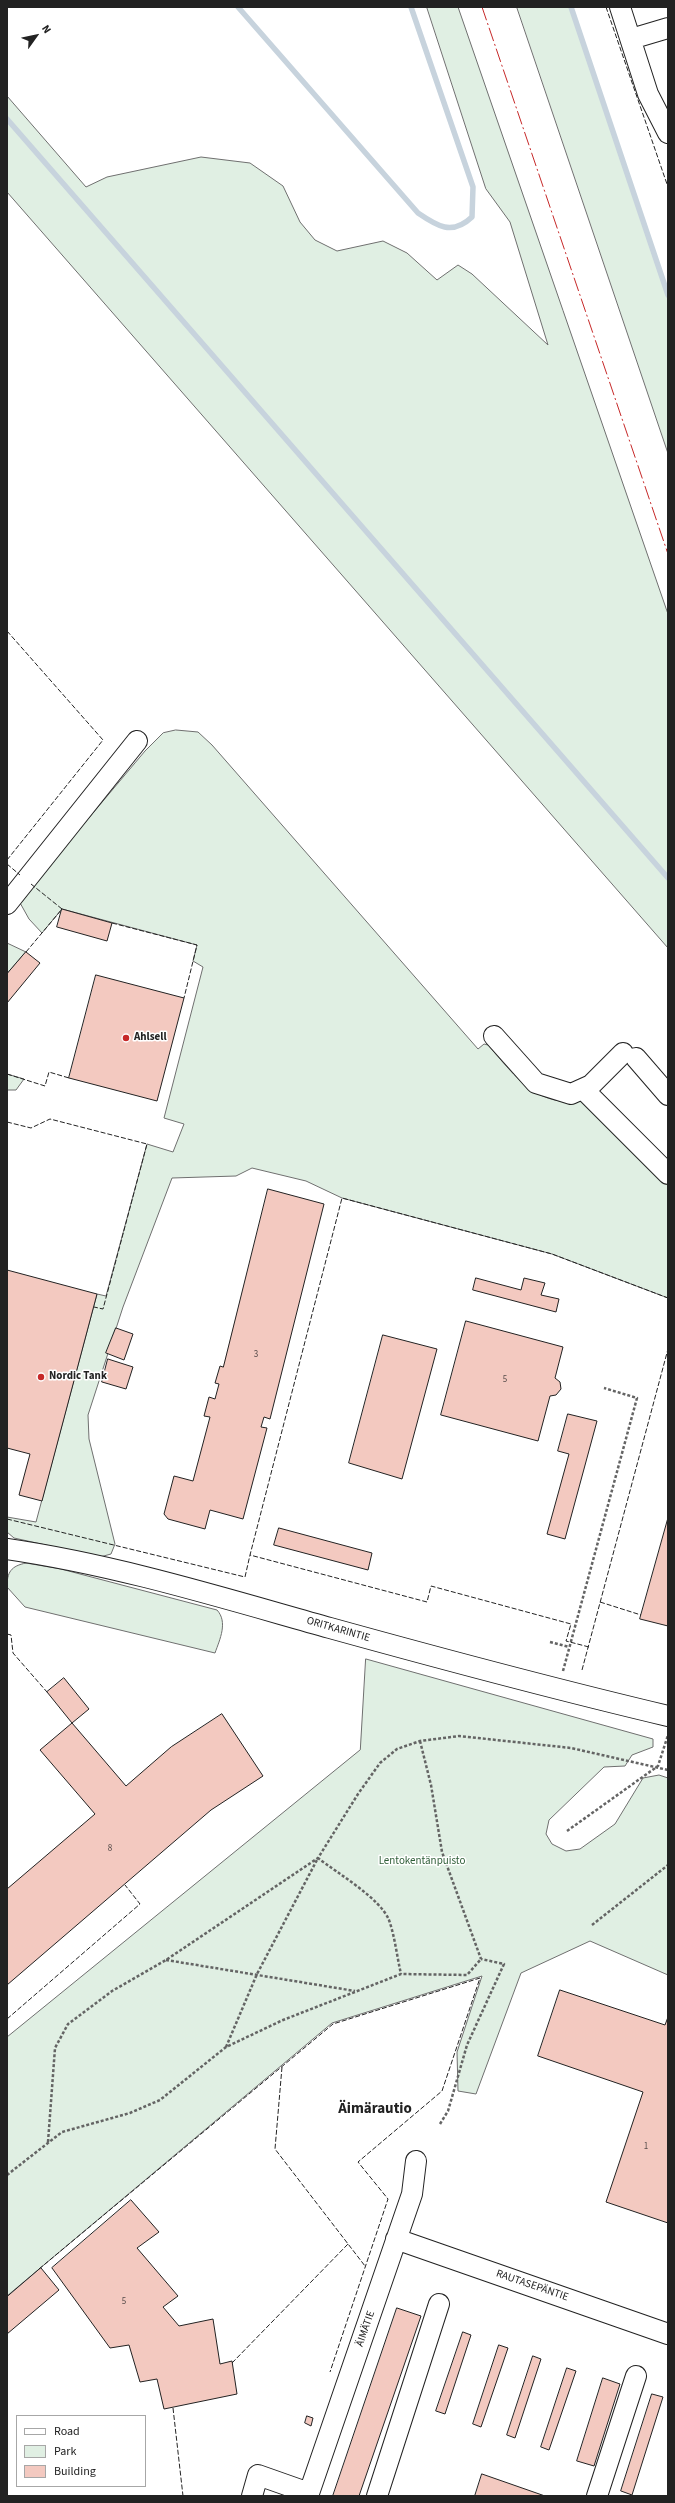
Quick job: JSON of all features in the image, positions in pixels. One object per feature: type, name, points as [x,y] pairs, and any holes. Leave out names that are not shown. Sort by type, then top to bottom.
[{"type":"street","points":[[620,7],[648,94],[668,133]]},
{"type":"street","points":[[631,39],[668,28]]},
{"type":"street","points":[[7,904],[137,741]]},
{"type":"street","points":[[494,1036],[536,1083],[571,1094],[591,1085],[629,1055],[668,1095]]},
{"type":"street","points":[[583,1089],[668,1174]]},
{"type":"street","name":"ORITKARINTIE","points":[[7,1549],[65,1557],[227,1598],[558,1691],[668,1716]]},
{"type":"street","name":"ÄIMÄTIE","points":[[309,2494],[412,2194],[416,2161]]},
{"type":"street","name":"RAUTASEPÄNTIE","points":[[396,2239],[668,2334]]},
{"type":"street","points":[[377,2496],[439,2304]]},
{"type":"street","points":[[597,2496],[636,2376]]},
{"type":"street","points":[[252,2496],[258,2475],[309,2494]]},
{"type":"path","points":[[558,1691],[637,1398],[604,1388]]},
{"type":"path","points":[[550,1642],[569,1647]]},
{"type":"path","points":[[567,1831],[658,1766],[668,1735]]},
{"type":"path","points":[[226,2047],[257,1974],[318,1858],[358,1794],[380,1763],[397,1749],[420,1740],[459,1736],[571,1748],[658,1766],[668,1770]]},
{"type":"path","points":[[420,1740],[442,1852],[481,1959]]},
{"type":"path","points":[[48,2142],[56,2048],[61,2033],[68,2024],[112,1991],[166,1960],[318,1858]]},
{"type":"path","points":[[318,1858],[383,1910],[389,1920],[401,1974]]},
{"type":"path","points":[[592,1925],[668,1865]]},
{"type":"path","points":[[7,2175],[48,2142],[72,2127],[130,2113],[160,2100],[226,2047],[283,2020],[401,1974],[467,1975],[481,1959]]},
{"type":"path","points":[[440,2124],[448,2111],[467,2045],[504,1964],[481,1959]]},
{"type":"path","points":[[166,1960],[356,1991]]},
{"type":"green space","points":[[427,7],[458,7],[668,614],[668,948],[7,192],[7,96],[86,187],[107,177],[201,157],[250,163],[283,186],[300,222],[315,240],[337,251],[383,241],[407,253],[437,280],[458,265],[472,274],[548,345],[510,222],[486,189]]},
{"type":"green space","points":[[517,7],[570,7],[668,293],[668,453]]},
{"type":"green space","points":[[176,730],[198,732],[212,745],[478,1049],[484,1044],[488,1045],[519,1079],[542,1096],[555,1100],[570,1101],[587,1099],[668,1178],[668,1298],[552,1254],[342,1198],[306,1181],[252,1168],[236,1176],[172,1178],[123,1307],[88,1415],[89,1439],[115,1544],[111,1554],[100,1557],[14,1538],[7,1532],[7,1517],[36,1522],[97,1294],[106,1296],[147,1144],[173,1152],[184,1124],[164,1118],[203,967],[193,961],[197,945],[62,909],[42,933],[29,919],[19,901],[145,751],[163,733]]},
{"type":"green space","points":[[7,943],[26,952],[7,974]]},
{"type":"green space","points":[[7,1074],[24,1079],[16,1090],[7,1090]]},
{"type":"green space","points":[[26,1563],[61,1569],[217,1610],[223,1625],[215,1653],[25,1607],[7,1587],[8,1577],[11,1570],[21,1564]]},
{"type":"green space","name":"Lentokentänpuisto","points":[[366,1659],[653,1739],[653,1747],[632,1755],[625,1766],[604,1767],[549,1820],[546,1834],[552,1844],[566,1851],[580,1849],[615,1824],[643,1778],[659,1775],[668,1778],[668,1975],[590,1941],[521,1973],[476,2094],[458,2091],[457,2052],[482,1976],[332,2023],[7,2296],[7,2037],[360,1750]]},
{"type":"building","points":[[62,909],[112,923],[107,941],[57,927]]},
{"type":"building","points":[[26,952],[40,963],[7,1003],[7,974]]},
{"type":"building","name":"Ahlsell","points":[[96,975],[184,998],[157,1101],[69,1078]]},
{"type":"building","points":[[268,1189],[324,1204],[270,1419],[264,1417],[261,1427],[267,1428],[243,1519],[210,1510],[205,1529],[168,1519],[164,1514],[174,1476],[193,1481],[210,1417],[204,1416],[209,1397],[215,1399],[219,1384],[215,1383],[220,1366],[223,1367]]},
{"type":"building","name":"Nordic Tank","points":[[7,1270],[97,1294],[42,1501],[19,1495],[30,1454],[7,1448]]},
{"type":"building","points":[[476,1278],[521,1290],[524,1278],[545,1283],[541,1295],[559,1299],[556,1312],[473,1290]]},
{"type":"building","points":[[466,1321],[563,1347],[555,1378],[560,1382],[561,1389],[556,1395],[550,1396],[538,1441],[441,1415]]},
{"type":"building","points":[[116,1328],[133,1334],[124,1360],[106,1353]]},
{"type":"building","points":[[383,1335],[437,1349],[402,1479],[349,1463]]},
{"type":"building","points":[[108,1359],[133,1367],[126,1389],[102,1382]]},
{"type":"building","points":[[568,1414],[597,1421],[565,1539],[547,1534],[569,1454],[558,1451]]},
{"type":"building","points":[[668,1518],[668,1626],[640,1619]]},
{"type":"building","points":[[279,1528],[372,1553],[368,1570],[274,1545]]},
{"type":"building","points":[[64,1678],[89,1709],[72,1723],[47,1692]]},
{"type":"building","points":[[222,1714],[263,1776],[211,1810],[7,1985],[7,1889],[95,1814],[40,1750],[72,1723],[126,1786],[171,1747]]},
{"type":"building","points":[[560,1990],[665,2025],[668,2017],[668,2223],[606,2202],[643,2092],[538,2056]]},
{"type":"building","points":[[131,2200],[159,2232],[137,2248],[178,2296],[163,2307],[179,2326],[213,2319],[220,2364],[232,2361],[237,2394],[164,2409],[157,2379],[140,2382],[129,2345],[110,2348],[52,2268]]},
{"type":"building","points":[[41,2268],[59,2290],[7,2334],[7,2297]]},
{"type":"building","points":[[397,2308],[421,2316],[359,2496],[333,2496]]},
{"type":"building","points":[[463,2332],[471,2335],[445,2414],[436,2411]]},
{"type":"building","points":[[499,2345],[508,2348],[481,2427],[473,2424]]},
{"type":"building","points":[[533,2356],[541,2359],[515,2438],[507,2435]]},
{"type":"building","points":[[567,2368],[576,2371],[549,2450],[541,2447]]},
{"type":"building","points":[[603,2378],[620,2384],[594,2466],[577,2461]]},
{"type":"building","points":[[652,2394],[663,2397],[632,2495],[621,2491]]},
{"type":"building","points":[[307,2416],[313,2418],[311,2426],[305,2423]]},
{"type":"building","points":[[482,2474],[545,2496],[475,2496]]},
{"type":"waterway","points":[[238,7],[418,213],[438,225],[451,228],[465,223],[472,217],[473,187],[411,7]]},
{"type":"waterway","points":[[571,7],[668,295]]},
{"type":"waterway","points":[[7,119],[668,878]]},
{"type":"fence","points":[[606,7],[668,187]]},
{"type":"fence","points":[[7,631],[103,740],[7,860]]},
{"type":"fence","points":[[7,864],[20,875]]},
{"type":"fence","points":[[26,952],[62,909],[31,884]]},
{"type":"fence","points":[[112,923],[197,945],[184,998]]},
{"type":"fence","points":[[7,1074],[45,1086],[49,1072],[69,1078]]},
{"type":"fence","points":[[7,1122],[31,1128],[50,1119],[147,1144],[103,1309],[94,1307]]},
{"type":"fence","points":[[589,1647],[566,1641],[571,1624],[431,1586],[427,1602],[250,1555],[342,1198],[552,1254],[668,1298]]},
{"type":"fence","points":[[582,1670],[668,1349]]},
{"type":"fence","points":[[7,1519],[245,1577],[250,1555]]},
{"type":"fence","points":[[600,1602],[641,1615]]},
{"type":"fence","points":[[7,1634],[11,1635],[13,1653],[47,1692]]},
{"type":"fence","points":[[7,2019],[140,1904],[125,1885]]},
{"type":"fence","points":[[39,2269],[333,2024],[480,1978],[442,2091],[358,2162],[388,2199],[330,2372]]},
{"type":"fence","points":[[282,2067],[275,2149],[365,2266]]},
{"type":"fence","points":[[232,2363],[348,2244]]},
{"type":"fence","points":[[173,2408],[183,2496]]},
{"type":"power","points":[[482,7],[668,554]]},
{"type":"place","name":"Ahlsell","points":[[126,1038]]},
{"type":"place","name":"Nordic Tank","points":[[41,1377]]},
{"type":"district","name":"Äimärautio","points":[[375,2110]]}]
